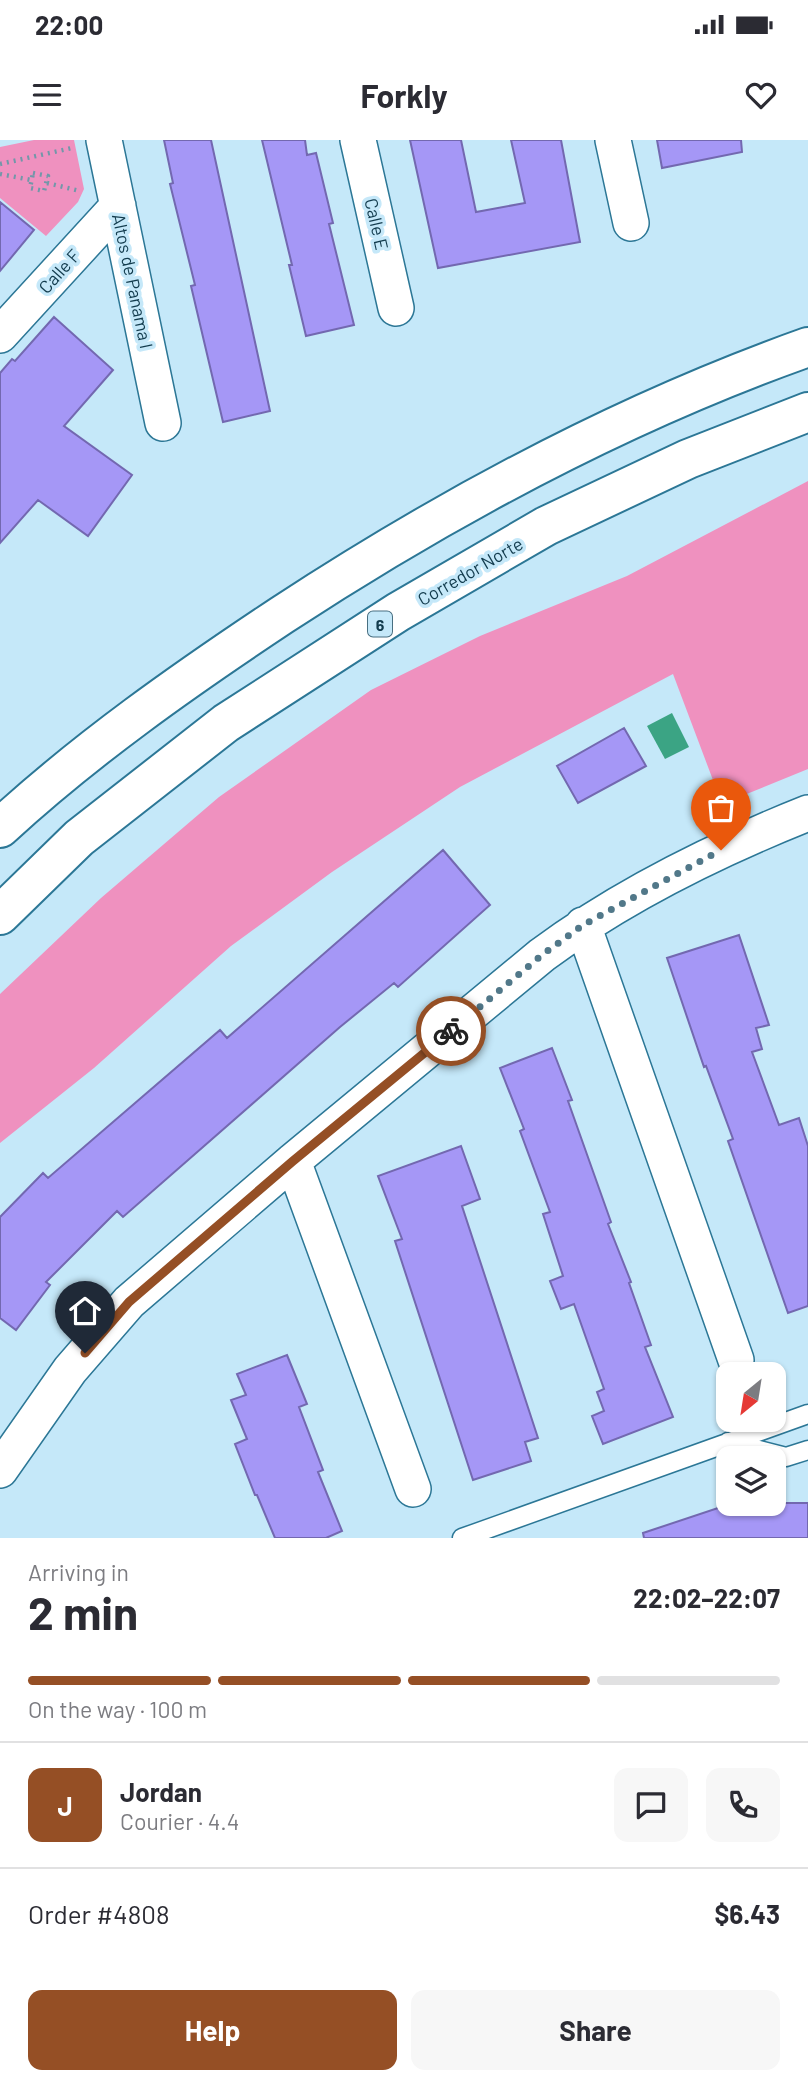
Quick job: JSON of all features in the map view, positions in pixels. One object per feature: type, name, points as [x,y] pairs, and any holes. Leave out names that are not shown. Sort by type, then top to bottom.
[{"type":"highway","points":[[0,828],[40,791],[192,674],[370,557],[544,462],[660,407],[808,347]]},
{"type":"highway","name":"Corredor Norte","points":[[0,915],[79,838],[226,723],[398,612],[546,526],[688,459],[808,412]]},
{"type":"street","name":"Calle E","points":[[358,140],[396,308]]},
{"type":"street","points":[[613,140],[631,223]]},
{"type":"street","name":"Altos de Panama I","points":[[92,143],[118,206],[163,423]]},
{"type":"street","name":"Calle F","points":[[0,335],[118,206]]},
{"type":"street","points":[[0,1470],[70,1370],[129,1302],[293,1161],[542,955],[583,925],[676,873],[743,839],[808,813]]},
{"type":"street","points":[[583,925],[736,1360]]},
{"type":"street","points":[[293,1161],[413,1489]]},
{"type":"lane","points":[[462,1538],[808,1414]]},
{"type":"lane","points":[[728,1442],[786,1457],[808,1450]]},
{"type":"path","points":[[0,164],[92,143]]},
{"type":"path","points":[[33,173],[48,176],[44,191],[30,188],[32,180],[33,173]]},
{"type":"path","points":[[0,174],[32,180]]},
{"type":"path","points":[[47,183],[86,192]]},
{"type":"shaded area","points":[[34,140],[74,140],[84,189],[78,202],[46,236],[0,198],[0,147]]},
{"type":"shaded area","points":[[808,481],[808,769],[722,804],[673,674],[460,787],[332,872],[231,946],[94,1068],[0,1143],[0,994],[101,898],[219,797],[371,690],[480,636],[627,576]]},
{"type":"shaded area","points":[[672,713],[689,747],[665,759],[647,726]]},
{"type":"building","points":[[164,140],[211,140],[270,411],[223,422],[191,286],[195,285],[170,184],[173,183]]},
{"type":"building","points":[[262,140],[305,140],[307,155],[316,153],[333,223],[329,224],[354,325],[306,336]]},
{"type":"building","points":[[410,140],[461,140],[476,212],[525,203],[511,140],[561,140],[580,242],[438,268]]},
{"type":"building","points":[[657,140],[741,140],[742,152],[662,168]]},
{"type":"building","points":[[0,202],[34,230],[0,271]]},
{"type":"building","points":[[54,317],[113,370],[64,426],[132,475],[88,536],[38,500],[0,543],[0,373],[12,359],[15,361]]},
{"type":"building","points":[[624,728],[646,766],[578,803],[557,766]]},
{"type":"building","points":[[443,850],[490,905],[398,987],[394,983],[340,1027],[123,1217],[117,1211],[46,1282],[50,1285],[16,1330],[0,1318],[0,1217],[43,1173],[48,1178],[220,1030],[227,1038]]},
{"type":"building","points":[[739,935],[769,1025],[756,1028],[762,1049],[752,1052],[779,1125],[799,1118],[808,1146],[808,1306],[788,1313],[728,1141],[733,1139],[706,1066],[704,1067],[667,958]]},
{"type":"building","points":[[552,1048],[572,1100],[568,1101],[611,1222],[608,1224],[631,1282],[629,1283],[651,1345],[645,1347],[673,1417],[603,1444],[592,1416],[604,1411],[597,1392],[604,1389],[574,1304],[561,1309],[550,1281],[563,1276],[543,1214],[550,1212],[520,1131],[524,1129],[500,1068]]},
{"type":"building","points":[[461,1146],[480,1199],[462,1206],[538,1438],[525,1442],[531,1461],[473,1480],[395,1241],[402,1239],[378,1176]]},
{"type":"building","points":[[287,1355],[307,1404],[299,1407],[323,1470],[318,1472],[342,1531],[326,1538],[275,1538],[235,1444],[247,1439],[231,1400],[246,1395],[237,1374]]},
{"type":"building","points":[[786,1503],[808,1503],[808,1538],[644,1538],[643,1533],[716,1509],[716,1516],[786,1516]]},
{"type":"way so far","points":[[451,1031],[542,955],[583,925],[721,850]]},
{"type":"route","points":[[85,1353],[129,1302],[293,1161],[451,1031]]}]
